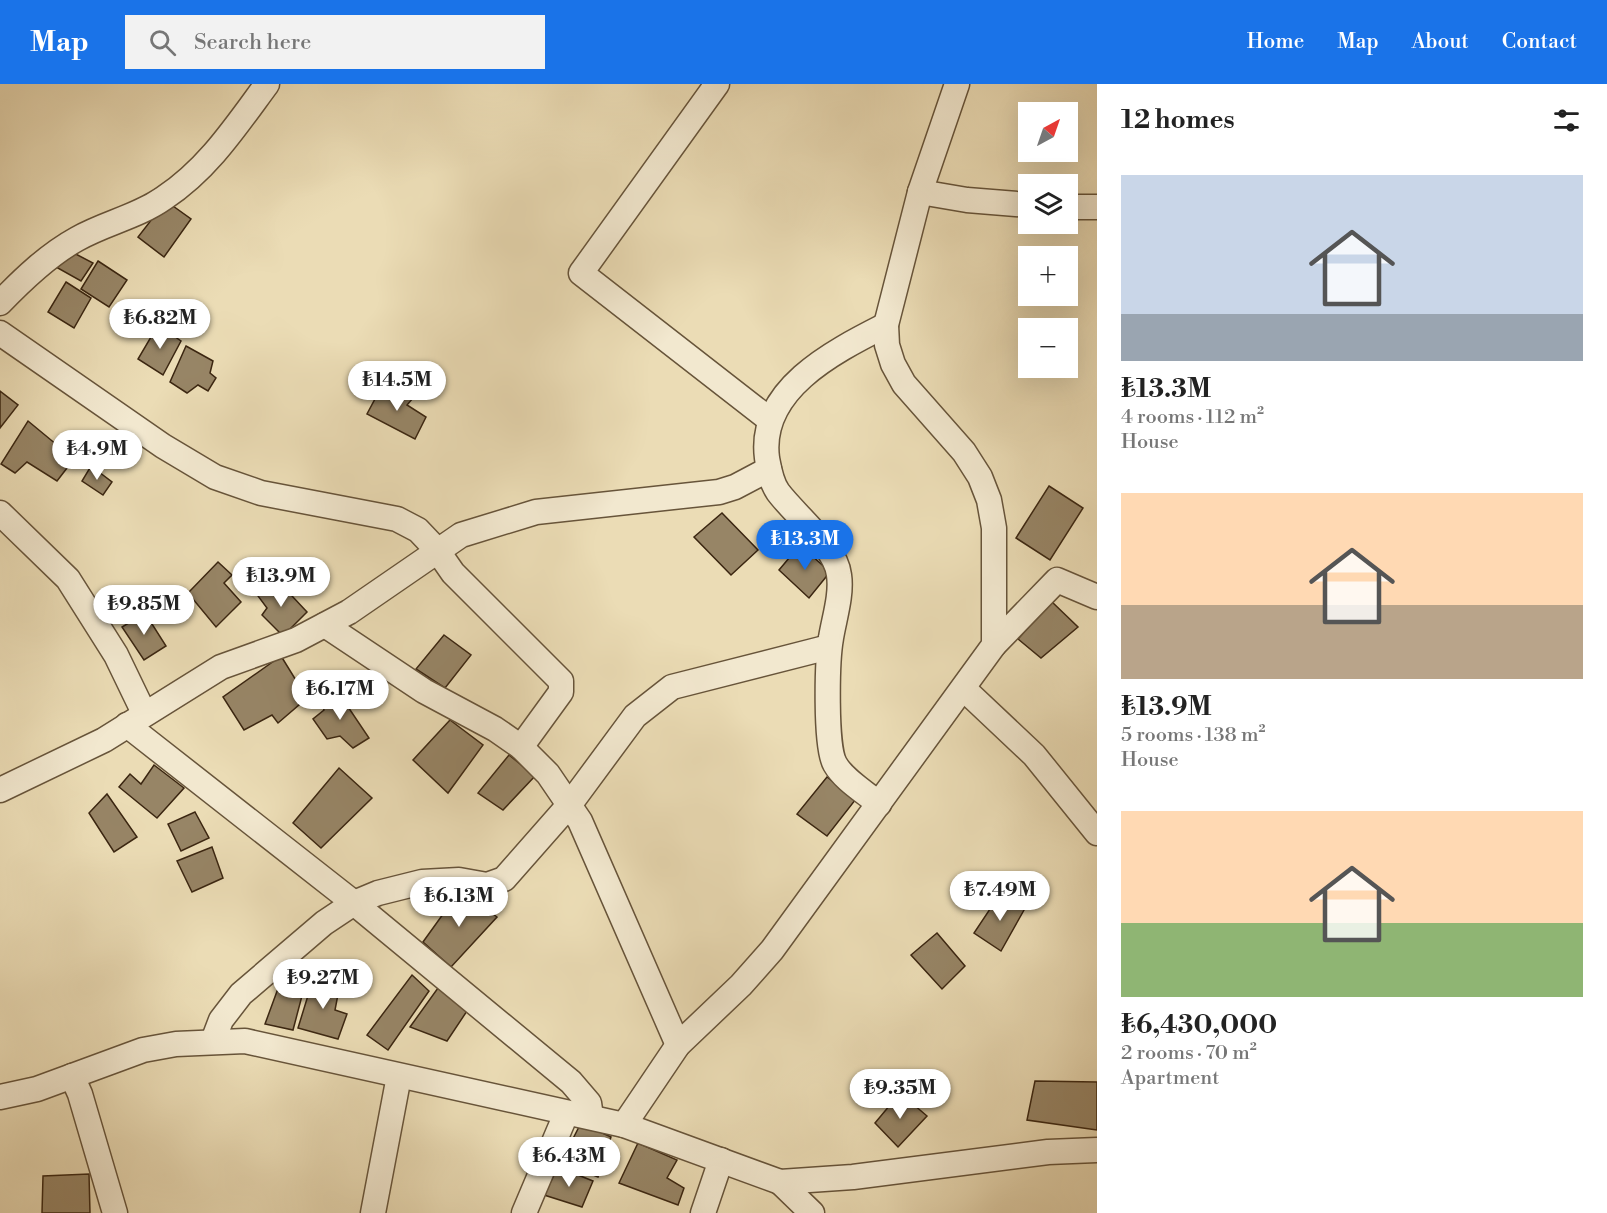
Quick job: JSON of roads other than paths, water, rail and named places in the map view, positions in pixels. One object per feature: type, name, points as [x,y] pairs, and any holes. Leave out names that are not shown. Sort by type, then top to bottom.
[{"type":"street","points":[[0,303],[36,268],[78,238],[143,211],[180,187],[218,149],[267,84]]},
{"type":"street","points":[[717,84],[582,273],[770,420]]},
{"type":"street","points":[[957,84],[920,192],[886,325],[887,345],[893,364],[904,384],[964,452],[980,477],[989,500],[994,528],[994,645]]},
{"type":"street","points":[[920,192],[967,200],[1018,204]]},
{"type":"street","points":[[1078,207],[1097,207]]},
{"type":"street","points":[[879,804],[840,771],[832,756],[829,647],[839,586],[838,569],[829,552],[777,490],[769,469],[767,436],[776,406],[817,364],[846,345],[886,325]]},
{"type":"street","points":[[0,333],[163,446],[215,477],[261,493],[396,519],[418,530],[437,550],[453,573],[561,681],[561,692],[520,747]]},
{"type":"street","points":[[0,790],[62,762],[221,667],[296,640],[349,612],[437,550],[461,536],[536,512],[719,492],[744,483],[769,469]]},
{"type":"street","points":[[0,513],[68,579],[116,655],[136,719],[571,1082],[589,1103],[591,1118]]},
{"type":"street","points":[[624,1125],[678,1045],[741,985],[772,950],[994,645],[1057,580],[1097,597]]},
{"type":"street","points":[[325,625],[424,691],[495,729],[520,747],[548,774],[570,804],[678,1045]]},
{"type":"street","points":[[213,1041],[221,1020],[241,994],[324,923],[354,903],[378,893],[422,882],[459,880],[479,885],[495,883],[511,872],[570,804],[635,716],[672,687],[829,647]]},
{"type":"street","points":[[964,689],[1034,755],[1097,833]]},
{"type":"street","points":[[0,1097],[37,1089],[143,1050],[213,1041],[245,1041],[566,1114],[624,1125],[780,1182],[812,1213]]},
{"type":"street","points":[[72,1076],[115,1213]]},
{"type":"street","points":[[373,1213],[399,1076]]},
{"type":"street","points":[[524,1213],[566,1114]]},
{"type":"street","points":[[780,1182],[853,1177],[1048,1152],[1097,1150]]},
{"type":"street","points":[[703,1213],[721,1160]]}]
